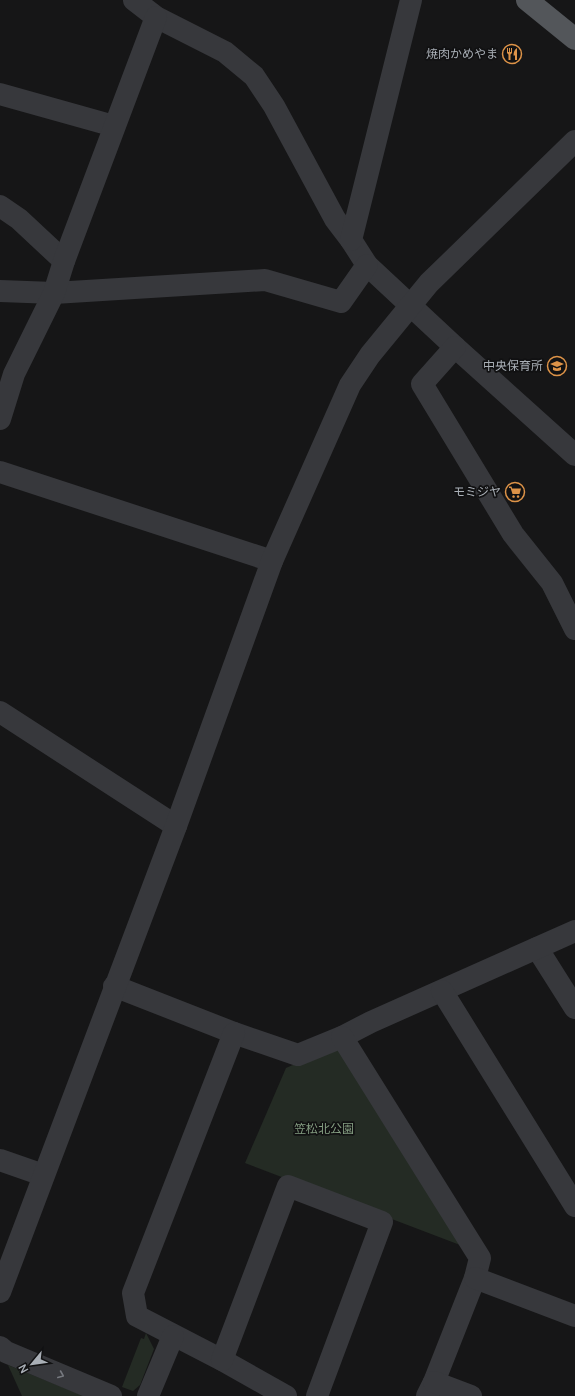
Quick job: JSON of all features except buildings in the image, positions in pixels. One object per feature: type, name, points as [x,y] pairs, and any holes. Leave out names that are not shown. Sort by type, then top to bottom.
[{"type":"main road","points":[[527,0],[575,39]]},
{"type":"street","points":[[134,0],[156,17],[225,52],[254,76],[274,106],[335,219],[367,264],[455,347],[575,455]]},
{"type":"street","points":[[351,240],[411,0]]},
{"type":"street","points":[[0,419],[14,374],[54,293],[64,261],[156,17]]},
{"type":"street","points":[[0,94],[114,126]]},
{"type":"street","points":[[0,1292],[114,986],[176,826],[272,561],[350,385],[370,355],[429,283],[575,141]]},
{"type":"street","points":[[0,206],[19,219],[64,261]]},
{"type":"street","points":[[0,291],[54,293],[264,280],[341,302],[367,264]]},
{"type":"street","points":[[455,347],[422,384],[513,534],[552,583],[575,629]]},
{"type":"street","points":[[0,472],[272,561]]},
{"type":"street","points":[[0,712],[176,826]]},
{"type":"street","points":[[114,986],[234,1033],[298,1055],[342,1037],[371,1022],[575,931]]},
{"type":"street","points":[[537,948],[575,1008]]},
{"type":"street","points":[[442,991],[575,1206]]},
{"type":"street","points":[[234,1033],[133,1293],[137,1316],[173,1336],[222,1360],[286,1396]]},
{"type":"street","points":[[342,1037],[480,1258],[475,1278],[430,1389],[471,1396]]},
{"type":"street","points":[[0,1160],[43,1175]]},
{"type":"street","points":[[222,1360],[288,1186],[382,1222],[317,1396]]},
{"type":"street","points":[[475,1278],[575,1316]]},
{"type":"street","points":[[148,1396],[173,1336]]},
{"type":"street","points":[[0,1347],[6,1352],[111,1396]]},
{"type":"green space","name":"笠松北公園","points":[[342,1043],[460,1245],[245,1163],[286,1068]]},
{"type":"green space","points":[[146,1333],[154,1349],[140,1385],[133,1391],[122,1387],[141,1338],[144,1339]]},
{"type":"green space","points":[[8,1365],[84,1396],[22,1396]]},
{"type":"place","name":"焼肉かめやま","points":[[512,54]]},
{"type":"place","name":"中央保育所","points":[[557,366]]},
{"type":"place","name":"モミジヤ","points":[[515,492]]}]
